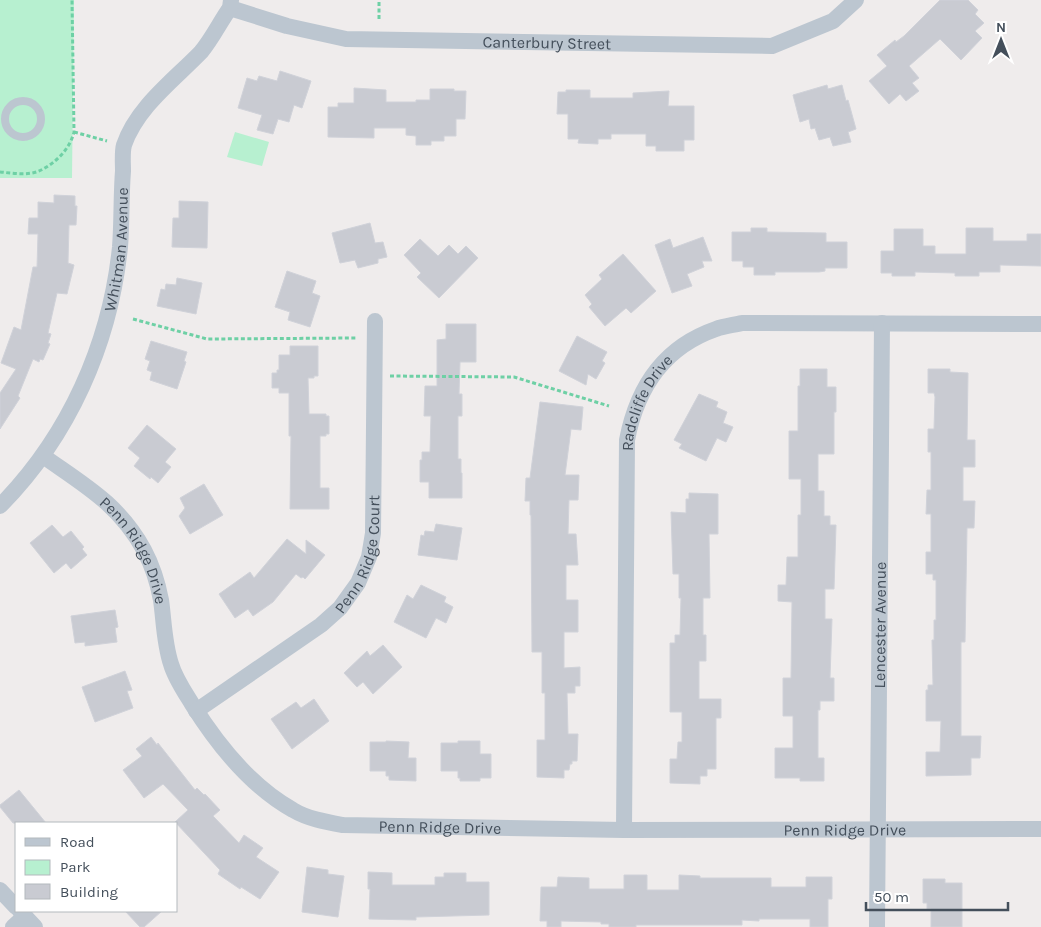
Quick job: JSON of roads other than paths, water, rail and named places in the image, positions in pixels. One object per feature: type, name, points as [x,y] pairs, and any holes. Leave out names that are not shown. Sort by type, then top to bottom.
[{"type":"street","name":"Canterbury Street","points":[[230,4],[287,26],[346,39],[772,46],[833,21],[856,0]]},
{"type":"street","name":"Whitman Avenue","points":[[0,506],[17,489],[43,456],[83,386],[97,352],[116,278],[120,245],[124,146],[138,118],[202,50],[230,4]]},
{"type":"street","name":"Penn Ridge Court","points":[[196,711],[321,625],[340,608],[358,583],[369,557],[374,534],[375,320]]},
{"type":"street","name":"Radcliffe Drive","points":[[624,830],[627,440],[631,418],[641,393],[656,371],[674,352],[696,338],[717,329],[742,323],[1041,324]]},
{"type":"street","name":"Lencester Avenue","points":[[877,927],[882,323]]},
{"type":"street","name":"Penn Ridge Drive","points":[[43,456],[111,505],[143,549],[151,565],[160,598],[170,664],[196,711],[222,747],[257,783],[293,810],[307,817],[343,825],[624,830],[1041,829]]},
{"type":"street","points":[[0,890],[15,908]]},
{"type":"lane","points":[[24,101],[31,102],[41,113],[39,127],[29,137],[22,137],[9,131],[2,118],[11,105],[24,101]]}]
